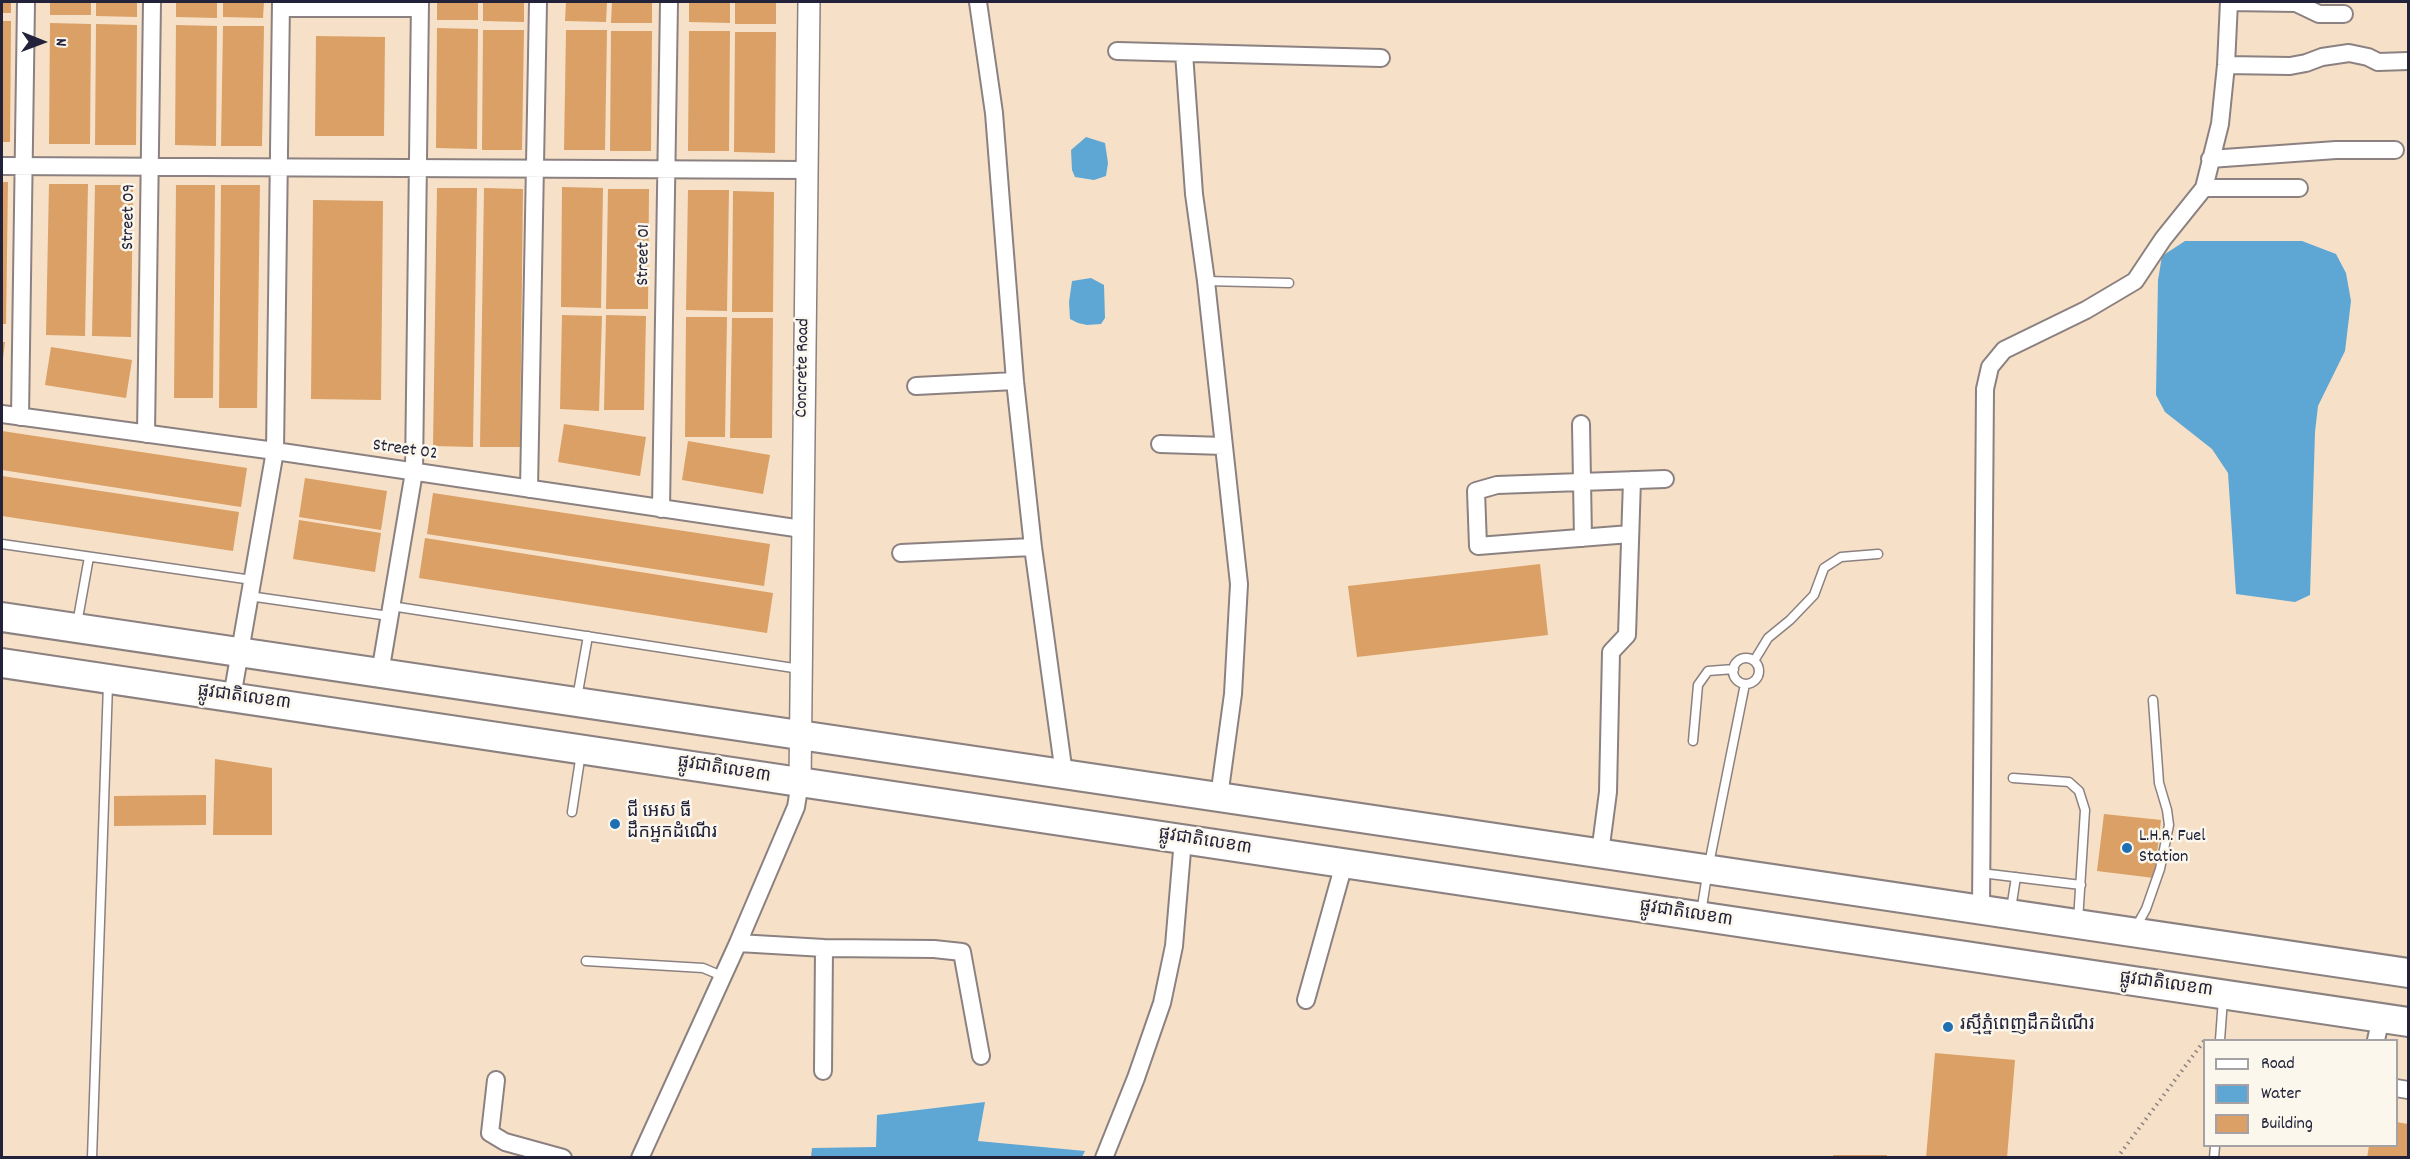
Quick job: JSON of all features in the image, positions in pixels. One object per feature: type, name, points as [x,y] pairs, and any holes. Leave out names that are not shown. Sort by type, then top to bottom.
[{"type":"highway","points":[[2,617],[2409,973]]},
{"type":"highway","name":"ផ្លូវជាតិលេខ៣","points":[[2,663],[2223,995],[2379,1029],[2409,1022]]},
{"type":"street","points":[[20,417],[26,2]]},
{"type":"street","name":"Street 09","points":[[146,434],[152,2]]},
{"type":"street","points":[[529,489],[538,2]]},
{"type":"street","name":"Street 01","points":[[661,509],[669,2]]},
{"type":"street","name":"Concrete Road","points":[[800,782],[809,2]]},
{"type":"street","points":[[978,2],[994,113],[1015,381],[1033,547],[1064,774]]},
{"type":"street","points":[[1981,909],[1985,389],[1990,367],[2004,350],[2086,310],[2135,281],[2163,240],[2204,188],[2220,124],[2229,2],[2296,3],[2319,14],[2344,14]]},
{"type":"street","points":[[232,697],[275,451],[281,5],[420,5],[414,472],[380,673]]},
{"type":"street","points":[[1117,51],[1381,58]]},
{"type":"street","points":[[1184,53],[1194,194],[1206,282],[1239,584],[1233,694],[1219,797]]},
{"type":"street","points":[[2226,65],[2290,66],[2322,57],[2349,53],[2368,57],[2378,62],[2409,61]]},
{"type":"street","points":[[2210,159],[2336,150],[2395,150]]},
{"type":"street","points":[[2,166],[807,170]]},
{"type":"street","points":[[2204,188],[2299,188]]},
{"type":"street","points":[[916,386],[1015,381]]},
{"type":"street","name":"Street 02","points":[[2,414],[275,451],[802,530]]},
{"type":"street","points":[[1581,424],[1583,538]]},
{"type":"street","points":[[1160,444],[1224,446]]},
{"type":"street","points":[[1630,534],[1478,546],[1476,491],[1497,485],[1665,479]]},
{"type":"street","points":[[1600,853],[1608,792],[1611,652],[1627,635],[1632,480]]},
{"type":"street","points":[[902,553],[1033,547]]},
{"type":"street","points":[[640,1158],[738,943],[796,807],[800,782]]},
{"type":"street","points":[[1104,1158],[1136,1078],[1162,1003],[1174,946],[1184,839]]},
{"type":"street","points":[[1306,1000],[1344,864]]},
{"type":"street","points":[[738,943],[824,948],[934,949],[962,952],[981,1056]]},
{"type":"street","points":[[823,1071],[824,948]]},
{"type":"street","points":[[496,1080],[490,1133],[505,1142],[563,1158]]},
{"type":"lane","points":[[1206,282],[1289,283]]},
{"type":"lane","points":[[2,544],[89,556],[250,588],[390,611],[588,636],[801,669]]},
{"type":"lane","points":[[1754,661],[1768,638],[1790,620],[1814,595],[1824,568],[1841,557],[1878,554]]},
{"type":"lane","points":[[76,628],[89,556]]},
{"type":"lane","points":[[576,702],[588,636]]},
{"type":"lane","points":[[1742,659],[1754,661],[1758,665],[1758,676],[1755,681],[1745,684],[1736,679],[1734,669],[1737,663],[1742,659]]},
{"type":"lane","points":[[1693,741],[1698,685],[1708,671],[1734,669]]},
{"type":"lane","points":[[93,1158],[108,679]]},
{"type":"lane","points":[[1701,917],[1708,869],[1745,684]]},
{"type":"lane","points":[[2134,932],[2146,909],[2160,869],[2169,825],[2159,783],[2153,700]]},
{"type":"lane","points":[[572,812],[581,749]]},
{"type":"lane","points":[[2013,778],[2069,782],[2079,791],[2085,810],[2078,924]]},
{"type":"lane","points":[[1981,873],[2081,885]]},
{"type":"lane","points":[[2011,914],[2016,877]]},
{"type":"lane","points":[[586,960],[703,968],[722,976]]},
{"type":"lane","points":[[2220,1039],[2223,995]]},
{"type":"path","points":[[2117,1158],[2203,1044]]},
{"type":"water","points":[[1086,137],[1105,143],[1108,163],[1106,176],[1094,180],[1075,177],[1072,170],[1071,150]]},
{"type":"water","points":[[2185,241],[2302,241],[2336,254],[2346,273],[2351,301],[2345,351],[2318,406],[2315,432],[2310,595],[2295,602],[2236,594],[2228,473],[2212,449],[2165,412],[2156,395],[2158,280],[2162,256]]},
{"type":"water","points":[[1091,278],[1104,285],[1105,318],[1101,324],[1087,325],[1070,319],[1069,302],[1072,281]]},
{"type":"water","points":[[985,1102],[978,1141],[1085,1151],[1082,1157],[811,1157],[812,1148],[876,1147],[877,1115]]},
{"type":"building","points":[[2,2],[11,2],[11,13],[2,13]]},
{"type":"building","points":[[50,2],[91,2],[91,15],[50,15]]},
{"type":"building","points":[[96,2],[137,2],[137,17],[96,16]]},
{"type":"building","points":[[176,2],[217,2],[217,18],[176,17]]},
{"type":"building","points":[[223,2],[264,2],[263,18],[223,17]]},
{"type":"building","points":[[437,2],[478,2],[478,20],[437,20]]},
{"type":"building","points":[[483,2],[524,2],[524,22],[483,21]]},
{"type":"building","points":[[566,2],[607,2],[606,22],[565,21]]},
{"type":"building","points":[[612,2],[652,2],[652,23],[611,23]]},
{"type":"building","points":[[689,2],[730,2],[730,23],[689,22]]},
{"type":"building","points":[[735,2],[776,2],[776,24],[735,24]]},
{"type":"building","points":[[2,21],[11,21],[10,142],[2,142]]},
{"type":"building","points":[[50,23],[91,24],[90,144],[49,144]]},
{"type":"building","points":[[96,24],[137,25],[136,145],[95,145]]},
{"type":"building","points":[[176,25],[217,26],[216,146],[175,145]]},
{"type":"building","points":[[223,26],[264,26],[262,146],[221,146]]},
{"type":"building","points":[[437,28],[478,29],[477,149],[436,148]]},
{"type":"building","points":[[483,30],[524,30],[522,150],[482,150]]},
{"type":"building","points":[[566,30],[607,30],[605,150],[564,150]]},
{"type":"building","points":[[611,31],[652,31],[651,151],[610,151]]},
{"type":"building","points":[[689,31],[730,31],[729,151],[688,151]]},
{"type":"building","points":[[735,32],[776,32],[775,153],[734,152]]},
{"type":"building","points":[[316,36],[385,37],[384,136],[315,136]]},
{"type":"building","points":[[2,182],[8,182],[6,324],[2,324]]},
{"type":"building","points":[[49,184],[88,184],[85,336],[46,335]]},
{"type":"building","points":[[95,185],[133,185],[131,337],[92,336]]},
{"type":"building","points":[[176,185],[215,185],[213,398],[174,398]]},
{"type":"building","points":[[221,185],[260,185],[257,408],[219,408]]},
{"type":"building","points":[[562,187],[603,188],[601,308],[561,307]]},
{"type":"building","points":[[437,188],[477,188],[473,447],[433,446]]},
{"type":"building","points":[[484,188],[523,189],[520,447],[480,447]]},
{"type":"building","points":[[608,189],[649,189],[648,309],[606,309]]},
{"type":"building","points":[[688,190],[729,190],[727,311],[686,310]]},
{"type":"building","points":[[733,191],[774,192],[773,312],[732,312]]},
{"type":"building","points":[[313,200],[383,201],[381,400],[311,399]]},
{"type":"building","points":[[562,315],[602,316],[599,411],[560,409]]},
{"type":"building","points":[[606,315],[646,316],[644,410],[604,410]]},
{"type":"building","points":[[686,317],[727,317],[725,437],[685,437]]},
{"type":"building","points":[[732,318],[773,318],[772,438],[730,438]]},
{"type":"building","points":[[2,342],[5,342],[3,359],[2,359]]},
{"type":"building","points":[[51,347],[132,360],[126,398],[45,385]]},
{"type":"building","points":[[564,424],[646,437],[640,476],[558,462]]},
{"type":"building","points":[[2,431],[247,468],[241,507],[2,470]]},
{"type":"building","points":[[688,441],[770,455],[763,494],[682,480]]},
{"type":"building","points":[[2,476],[239,512],[233,551],[2,516]]},
{"type":"building","points":[[305,478],[387,491],[381,530],[299,517]]},
{"type":"building","points":[[433,493],[770,544],[764,586],[427,534]]},
{"type":"building","points":[[299,520],[381,533],[375,572],[293,559]]},
{"type":"building","points":[[425,538],[773,593],[767,633],[419,578]]},
{"type":"building","points":[[1540,564],[1548,635],[1357,657],[1348,586]]},
{"type":"building","points":[[215,759],[272,768],[272,835],[213,835]]},
{"type":"building","points":[[206,795],[206,825],[114,826],[114,796]]},
{"type":"building","points":[[2104,814],[2161,820],[2154,878],[2097,871]]},
{"type":"building","points":[[1935,1053],[2015,1060],[2007,1158],[1926,1158]]},
{"type":"building","points":[[2398,1122],[2408,1124],[2408,1158],[2367,1158],[2369,1147],[2398,1147]]},
{"type":"building","points":[[1833,1155],[1887,1155],[1887,1158],[1833,1158]]},
{"type":"place","name":"ជី អេស ធី ដឹកអ្នកដំណើរ","points":[[615,824]]},
{"type":"place","name":"L.H.R. Fuel Station","points":[[2127,848]]},
{"type":"place","name":"រស្មីភ្នំពេញដឹកដំណើរ","points":[[1948,1027]]}]
